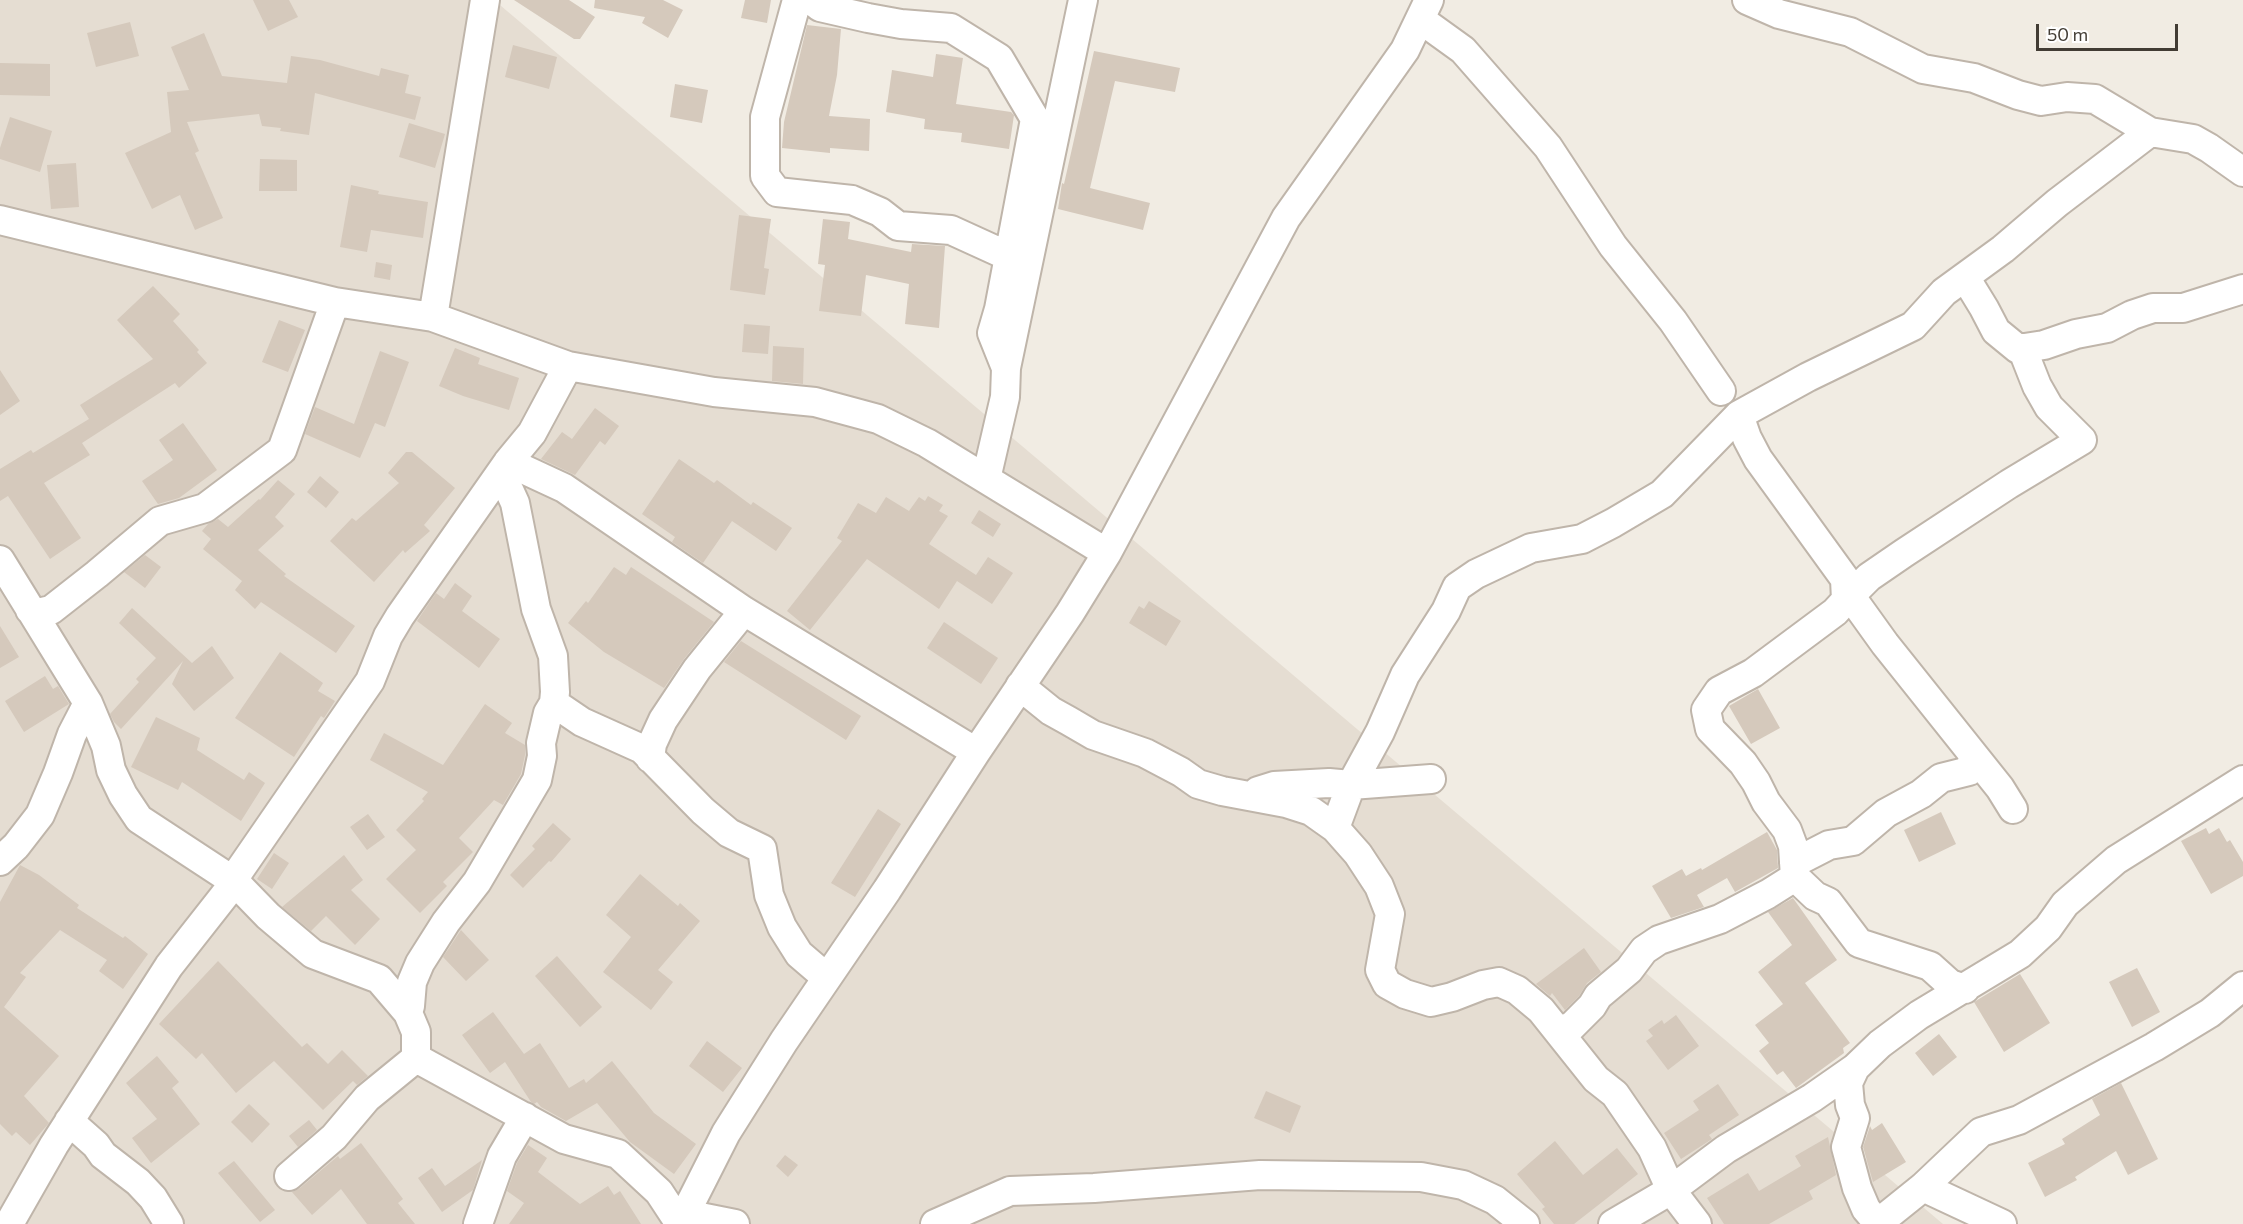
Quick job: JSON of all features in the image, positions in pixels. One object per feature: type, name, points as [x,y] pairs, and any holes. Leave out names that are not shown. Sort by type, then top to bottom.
[{"type":"street","points":[[432,317],[485,0]]},
{"type":"street","points":[[797,0],[765,117],[765,177],[777,192],[852,200],[880,212],[898,226],[951,230],[1008,256]]},
{"type":"street","points":[[811,0],[820,7],[868,18],[902,24],[951,28],[999,58],[1035,119],[999,309],[992,333],[1006,368]]},
{"type":"street","points":[[986,479],[1005,397],[1006,368],[1083,0]]},
{"type":"street","points":[[1747,0],[1779,14],[1850,32],[1923,69],[1974,78],[2041,101],[2067,97],[2095,99],[2150,132],[2193,139],[2243,172]]},
{"type":"street","points":[[683,1221],[726,1133],[784,1041],[887,890],[976,752],[1070,613],[1107,553],[1286,218],[1405,50],[1425,10],[1548,147],[1613,246],[1673,321],[1721,391]]},
{"type":"street","points":[[1335,828],[1351,785],[1380,732],[1406,675],[1446,611],[1458,587],[1476,574],[1531,548],[1582,538],[1662,494],[1739,415],[1808,377],[1913,326],[1944,292],[2150,132]]},
{"type":"street","points":[[0,220],[335,302],[432,317],[568,366],[714,392],[815,402],[878,419],[927,443],[1107,553]]},
{"type":"street","points":[[1965,277],[1996,332],[2018,349],[2044,345],[2076,334],[2107,328],[2132,315],[2153,308],[2183,308],[2243,289]]},
{"type":"street","points":[[30,610],[38,613],[51,610],[160,521],[205,508],[282,450],[335,302]]},
{"type":"street","points":[[1965,989],[1950,984],[1930,966],[1859,943],[1828,902],[1815,896],[1794,870],[1793,846],[1787,830],[1766,802],[1743,763],[1710,729],[1706,710],[1719,691],[1753,673],[1835,612],[1869,577],[2082,440],[2049,407],[2037,386],[2022,348]]},
{"type":"street","points":[[9,1224],[69,1121],[169,966],[235,882],[250,853],[370,681],[388,636],[400,616],[532,433],[568,366]]},
{"type":"street","points":[[1739,415],[1758,459],[1845,579],[1846,600]]},
{"type":"street","points":[[504,469],[564,488],[744,611],[976,752]]},
{"type":"street","points":[[408,1013],[412,982],[420,963],[446,922],[477,882],[537,780],[542,756],[541,742],[548,713],[554,703],[553,656],[536,609],[515,503],[504,469]]},
{"type":"street","points":[[0,560],[88,703],[106,746],[111,770],[123,795],[139,819],[235,882],[268,916],[313,954],[379,979],[408,1013],[416,1032],[416,1058]]},
{"type":"street","points":[[1846,600],[1857,605],[1885,644],[2000,788],[2013,809]]},
{"type":"street","points":[[650,758],[652,744],[663,720],[698,669],[744,611]]},
{"type":"street","points":[[1020,686],[1051,711],[1093,735],[1145,753],[1198,784],[1286,803],[1311,811],[1335,828],[1358,854],[1378,886],[1390,914],[1380,970],[1386,984],[1405,994],[1431,1002],[1499,982],[1517,990],[1566,1034],[1596,1078],[1615,1094],[1652,1148],[1671,1190],[1697,1224]]},
{"type":"street","points":[[0,861],[16,846],[40,814],[72,734],[88,703]]},
{"type":"street","points":[[554,703],[582,722],[642,749],[703,811],[729,833],[762,849],[769,896],[782,927],[799,954],[827,978]]},
{"type":"street","points":[[1566,1034],[1592,1006],[1598,996],[1629,970],[1644,950],[1651,945],[1659,940],[1720,919],[1768,894],[1794,870],[1829,845],[1853,841],[1886,813],[1921,794],[1941,778],[1969,771],[1974,756]]},
{"type":"street","points":[[1245,795],[1274,786],[1329,783],[1351,785],[1431,778]]},
{"type":"street","points":[[1613,1224],[1671,1190],[1726,1149],[1812,1098],[1855,1068],[1880,1044],[1919,1015],[2020,954],[2048,928],[2065,903],[2116,860],[2243,780]]},
{"type":"street","points":[[1855,1068],[1848,1083],[1850,1105],[1855,1118],[1846,1147],[1857,1188],[1866,1209],[1878,1224],[1923,1187],[1981,1132],[2019,1120],[2154,1047],[2210,1013],[2243,986]]},
{"type":"street","points":[[416,1058],[564,1139],[618,1155],[660,1192],[683,1221],[735,1224]]},
{"type":"street","points":[[289,1176],[334,1137],[367,1098],[416,1058]]},
{"type":"street","points":[[478,1224],[502,1156],[525,1117]]},
{"type":"street","points":[[69,1121],[96,1145],[103,1155],[138,1182],[153,1198],[169,1224]]},
{"type":"street","points":[[935,1224],[1010,1191],[1106,1187],[1260,1175],[1421,1177],[1442,1180],[1463,1185],[1495,1200],[1525,1224]]},
{"type":"street","points":[[1923,1187],[2002,1224]]},
{"type":"shaded area","points":[[0,0],[494,0],[1943,1224],[0,1224]]},
{"type":"building","points":[[253,0],[289,0],[298,17],[268,31]]},
{"type":"building","points":[[514,0],[569,0],[595,17],[580,39],[574,39]]},
{"type":"building","points":[[595,0],[663,0],[683,10],[668,38],[642,23],[645,17],[594,8]]},
{"type":"building","points":[[745,0],[771,0],[767,23],[741,18]]},
{"type":"building","points":[[130,22],[139,56],[96,67],[87,33]]},
{"type":"building","points":[[807,25],[841,29],[837,75],[829,116],[870,119],[869,151],[830,148],[830,153],[782,148],[784,122]]},
{"type":"building","points":[[204,33],[222,76],[287,83],[291,56],[320,60],[379,76],[381,68],[409,75],[405,93],[421,97],[415,120],[315,93],[309,135],[262,126],[259,114],[187,122],[199,151],[195,153],[223,218],[195,230],[180,195],[152,209],[125,153],[171,132],[167,92],[189,90],[171,47]]},
{"type":"building","points":[[513,45],[557,57],[549,89],[505,77]]},
{"type":"building","points":[[1094,51],[1180,68],[1175,92],[1115,81],[1090,188],[1150,203],[1143,230],[1058,209],[1062,183],[1064,184]]},
{"type":"building","points":[[936,54],[963,58],[956,104],[1011,112],[1014,115],[1009,149],[961,142],[962,133],[924,129],[925,119],[886,112],[892,70],[933,77]]},
{"type":"building","points":[[0,63],[50,64],[50,96],[0,95]]},
{"type":"building","points":[[675,84],[708,90],[702,123],[670,117]]},
{"type":"building","points":[[10,117],[52,131],[40,172],[0,159],[0,148]]},
{"type":"building","points":[[409,123],[445,134],[435,168],[399,157]]},
{"type":"building","points":[[260,159],[297,160],[297,191],[259,191]]},
{"type":"building","points":[[76,163],[79,207],[51,209],[47,165]]},
{"type":"building","points":[[351,185],[379,191],[378,194],[428,202],[423,238],[371,230],[367,252],[340,247]]},
{"type":"building","points":[[739,215],[771,219],[764,268],[769,269],[765,295],[730,290]]},
{"type":"building","points":[[823,219],[850,222],[848,239],[911,252],[912,244],[945,246],[939,328],[905,324],[909,284],[866,275],[861,316],[819,311],[825,265],[818,264]]},
{"type":"building","points":[[376,262],[392,265],[390,280],[374,277]]},
{"type":"building","points":[[153,286],[180,314],[173,321],[199,350],[197,352],[207,363],[179,388],[175,383],[82,443],[90,455],[44,483],[81,538],[50,559],[8,496],[0,501],[0,469],[31,450],[33,453],[89,419],[80,405],[153,359],[117,320]]},
{"type":"building","points":[[279,320],[305,330],[288,372],[262,362]]},
{"type":"building","points":[[744,324],[770,326],[768,354],[742,352]]},
{"type":"building","points":[[773,346],[804,348],[803,384],[772,381]]},
{"type":"building","points":[[455,348],[480,358],[478,364],[519,378],[509,410],[439,386]]},
{"type":"building","points":[[380,351],[409,362],[385,427],[375,423],[360,458],[305,434],[315,407],[354,424]]},
{"type":"building","points":[[0,370],[20,401],[0,415]]},
{"type":"building","points":[[595,408],[619,426],[605,445],[600,441],[575,475],[541,459],[562,432],[572,439]]},
{"type":"building","points":[[183,423],[217,470],[179,498],[158,504],[142,481],[173,460],[159,440]]},
{"type":"building","points":[[406,452],[412,452],[455,488],[424,525],[430,531],[405,553],[403,550],[374,582],[330,541],[352,518],[356,521],[399,483],[388,473]]},
{"type":"building","points":[[679,459],[714,483],[717,480],[751,505],[753,502],[792,528],[776,551],[732,521],[703,563],[672,542],[675,537],[642,514]]},
{"type":"building","points":[[320,476],[339,492],[326,508],[307,492]]},
{"type":"building","points":[[278,480],[295,494],[275,517],[284,526],[258,550],[286,574],[284,576],[355,626],[336,653],[261,602],[255,609],[235,590],[242,581],[203,549],[211,539],[202,531],[208,524],[218,519],[228,527],[260,500]]},
{"type":"building","points":[[928,496],[943,505],[939,511],[948,516],[929,544],[976,575],[988,557],[1013,573],[992,604],[957,581],[939,609],[867,559],[810,630],[787,611],[842,541],[837,538],[858,503],[876,513],[886,497],[909,511],[919,497],[925,501]]},
{"type":"building","points":[[979,510],[1001,524],[993,537],[971,523]]},
{"type":"building","points":[[145,555],[161,567],[145,588],[124,572]]},
{"type":"building","points":[[614,567],[626,575],[631,567],[714,622],[664,688],[604,652],[568,623],[586,601],[588,603]]},
{"type":"building","points":[[455,583],[472,596],[462,611],[500,639],[479,668],[417,621],[436,593],[444,599]]},
{"type":"building","points":[[1149,601],[1181,621],[1166,646],[1129,623],[1139,606],[1144,609]]},
{"type":"building","points":[[132,608],[192,663],[212,646],[234,678],[194,711],[172,684],[183,661],[121,729],[110,714],[139,682],[136,679],[156,658],[119,623]]},
{"type":"building","points":[[944,622],[998,658],[981,684],[927,648]]},
{"type":"building","points":[[0,626],[19,657],[0,668]]},
{"type":"building","points":[[741,641],[861,716],[846,740],[724,662]]},
{"type":"building","points":[[280,652],[323,683],[318,691],[335,701],[324,718],[321,716],[294,757],[235,718]]},
{"type":"building","points":[[45,676],[53,689],[58,686],[69,704],[24,732],[5,701]]},
{"type":"building","points":[[1758,689],[1780,728],[1751,744],[1729,706]]},
{"type":"building","points":[[485,704],[512,723],[505,733],[525,745],[521,774],[503,805],[494,800],[459,838],[473,852],[443,882],[447,886],[420,913],[386,879],[416,850],[396,830],[424,801],[422,799],[428,792],[370,760],[384,733],[443,765]]},
{"type":"building","points":[[156,717],[200,738],[197,750],[244,780],[249,772],[265,783],[241,821],[182,782],[178,790],[131,767]]},
{"type":"building","points":[[878,809],[901,824],[855,897],[831,883]]},
{"type":"building","points":[[1941,812],[1956,844],[1919,862],[1904,830]]},
{"type":"building","points":[[368,814],[385,837],[367,850],[350,827]]},
{"type":"building","points":[[553,823],[571,839],[551,862],[549,861],[523,888],[510,875],[535,849],[532,846]]},
{"type":"building","points":[[2206,828],[2209,834],[2219,828],[2227,842],[2230,840],[2243,862],[2243,876],[2211,894],[2181,841]]},
{"type":"building","points":[[1767,832],[1777,850],[1778,868],[1735,892],[1727,878],[1697,895],[1704,907],[1671,918],[1652,886],[1682,869],[1686,876],[1701,868],[1702,870]]},
{"type":"building","points":[[274,853],[289,863],[272,889],[257,879]]},
{"type":"building","points":[[344,855],[363,880],[351,890],[380,919],[355,945],[326,916],[311,931],[282,907]]},
{"type":"building","points":[[20,865],[39,875],[79,905],[77,908],[123,938],[125,936],[148,954],[123,989],[99,971],[107,960],[60,930],[20,973],[26,977],[4,1007],[59,1056],[24,1096],[49,1123],[30,1145],[16,1132],[12,1136],[0,1124],[0,902]]},
{"type":"building","points":[[640,874],[678,906],[680,903],[700,921],[658,970],[673,982],[651,1010],[603,972],[631,937],[606,915]]},
{"type":"building","points":[[1793,898],[1837,960],[1805,983],[1850,1043],[1843,1048],[1844,1053],[1796,1088],[1783,1071],[1777,1075],[1759,1051],[1769,1043],[1755,1025],[1783,1004],[1758,972],[1792,945],[1768,912]]},
{"type":"building","points":[[461,930],[489,960],[466,981],[443,957]]},
{"type":"building","points":[[1584,948],[1601,972],[1587,983],[1579,996],[1565,1010],[1552,993],[1550,996],[1536,984]]},
{"type":"building","points":[[557,956],[602,1007],[580,1027],[535,976]]},
{"type":"building","points":[[218,961],[302,1047],[307,1043],[328,1064],[342,1050],[368,1076],[357,1085],[353,1081],[323,1110],[274,1061],[236,1093],[202,1053],[196,1059],[159,1024]]},
{"type":"building","points":[[2137,968],[2160,1012],[2132,1027],[2109,982]]},
{"type":"building","points":[[2020,974],[2050,1023],[2004,1052],[1974,1002]]},
{"type":"building","points":[[493,1012],[524,1054],[540,1043],[569,1088],[584,1079],[586,1083],[612,1061],[654,1113],[696,1144],[674,1174],[630,1142],[597,1103],[566,1121],[541,1107],[537,1102],[534,1104],[531,1102],[505,1062],[490,1073],[462,1035]]},
{"type":"building","points":[[1676,1015],[1699,1046],[1668,1070],[1646,1041],[1653,1036],[1648,1030],[1662,1020],[1664,1024]]},
{"type":"building","points":[[1939,1034],[1957,1057],[1933,1076],[1915,1053]]},
{"type":"building","points":[[707,1041],[742,1068],[723,1092],[689,1066]]},
{"type":"building","points":[[157,1056],[179,1082],[172,1088],[200,1124],[151,1163],[132,1138],[157,1119],[126,1083]]},
{"type":"building","points":[[2121,1083],[2158,1159],[2128,1175],[2116,1151],[2075,1177],[2077,1180],[2045,1197],[2028,1163],[2065,1144],[2062,1139],[2100,1115],[2092,1099]]},
{"type":"building","points":[[1718,1084],[1739,1115],[1709,1135],[1712,1139],[1681,1159],[1664,1133],[1699,1110],[1693,1101]]},
{"type":"building","points":[[1266,1091],[1301,1106],[1290,1133],[1254,1118]]},
{"type":"building","points":[[249,1104],[270,1124],[252,1143],[231,1122]]},
{"type":"building","points":[[309,1120],[317,1130],[298,1147],[289,1136]]},
{"type":"building","points":[[1882,1123],[1906,1162],[1873,1182],[1863,1147],[1870,1126],[1872,1130]]},
{"type":"building","points":[[1828,1137],[1836,1175],[1809,1191],[1813,1199],[1769,1224],[1724,1224],[1707,1198],[1748,1173],[1759,1191],[1801,1166],[1795,1156]]},
{"type":"building","points":[[1555,1141],[1583,1175],[1617,1148],[1638,1174],[1574,1224],[1554,1224],[1542,1209],[1545,1207],[1517,1174]]},
{"type":"building","points":[[361,1143],[403,1199],[398,1203],[415,1224],[367,1224],[341,1189],[312,1215],[292,1192],[338,1156],[340,1159]]},
{"type":"building","points":[[528,1145],[547,1158],[538,1172],[580,1204],[608,1186],[614,1195],[620,1191],[641,1224],[509,1224],[524,1203],[507,1191],[517,1163]]},
{"type":"building","points":[[785,1155],[798,1165],[788,1177],[776,1166]]},
{"type":"building","points":[[482,1160],[473,1190],[442,1212],[418,1178],[432,1168],[445,1186]]},
{"type":"building","points":[[234,1161],[275,1210],[260,1222],[218,1173]]}]
